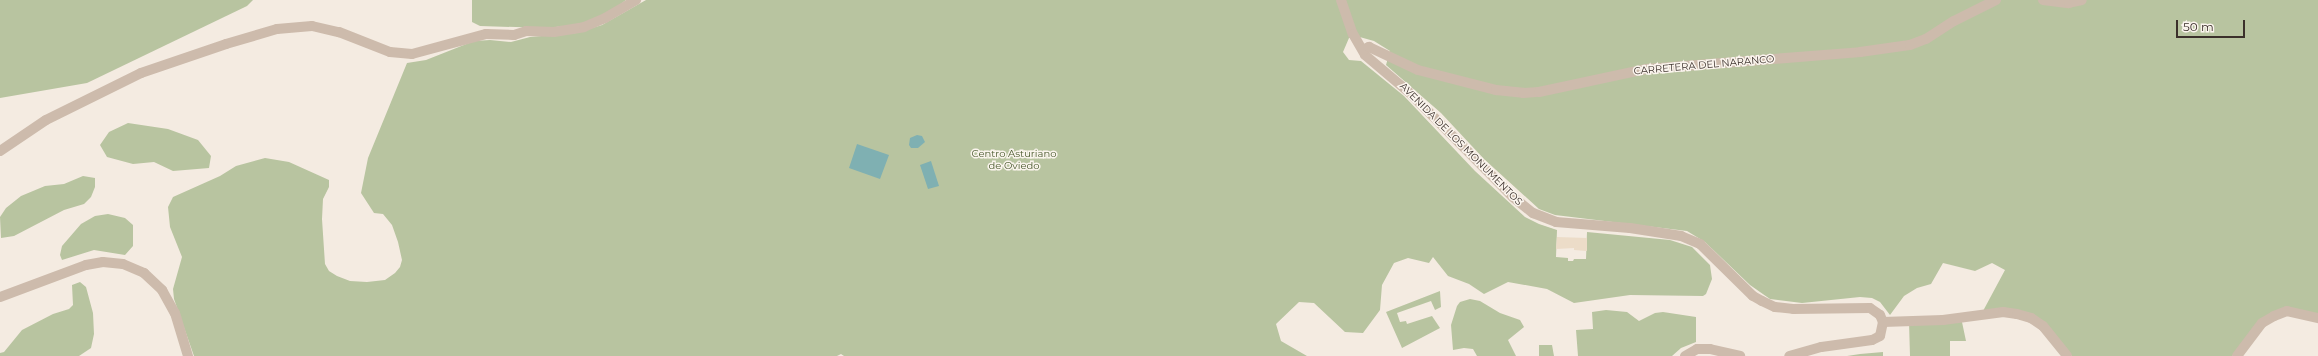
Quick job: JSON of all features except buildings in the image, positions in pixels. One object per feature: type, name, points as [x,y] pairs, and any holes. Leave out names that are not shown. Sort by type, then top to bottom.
[{"type":"street","points":[[0,151],[46,120],[141,73],[226,44],[278,29],[312,26],[339,32],[390,52],[412,54],[486,34],[514,35],[526,31],[554,32],[584,27],[605,18],[636,0]]},
{"type":"street","name":"AVENIDA DE LOS MONUMENTOS","points":[[1341,0],[1353,34],[1363,50],[1364,55],[1411,94],[1512,197],[1533,213],[1556,222],[1630,228],[1681,236],[1700,244],[1753,296],[1775,307],[1794,309],[1870,308],[1880,315],[1883,322]]},
{"type":"street","name":"CARRETERA DEL NARANCO","points":[[1363,50],[1370,48],[1418,70],[1496,90],[1523,93],[1539,92],[1646,69],[1860,52],[1905,46],[1926,39],[1954,21],[1996,0]]},
{"type":"street","points":[[2043,0],[2069,3],[2082,0]]},
{"type":"street","points":[[0,296],[86,265],[103,262],[124,264],[144,273],[162,290],[175,313],[188,356]]},
{"type":"street","points":[[2237,356],[2262,323],[2274,316],[2287,311],[2318,318]]},
{"type":"street","points":[[1788,356],[1821,347],[1872,340],[1880,336],[1883,322],[1943,320],[2003,312],[2031,318],[2043,326],[2068,356]]},
{"type":"street","points":[[1685,356],[1697,349],[1710,349],[1740,356]]},
{"type":"green space","points":[[0,0],[253,0],[247,6],[87,83],[0,98]]},
{"type":"green space","points":[[472,0],[626,0],[609,13],[580,24],[548,28],[480,26],[472,22]]},
{"type":"green space","name":"Centro Asturiano de Oviedo","points":[[646,0],[2318,0],[2318,313],[2316,315],[2292,308],[2258,322],[2232,356],[2072,356],[2045,325],[1983,311],[2005,270],[1992,263],[1975,271],[1943,263],[1931,284],[1917,288],[1904,296],[1890,315],[1880,302],[1872,298],[1860,297],[1802,303],[1770,299],[1750,285],[1705,242],[1687,231],[1555,215],[1539,209],[1484,159],[1441,113],[1386,65],[1390,51],[1374,41],[1356,36],[1349,38],[1343,52],[1349,60],[1361,61],[1404,96],[1475,171],[1525,217],[1539,224],[1557,230],[1556,257],[1568,258],[1568,261],[1573,261],[1574,259],[1586,259],[1587,232],[1670,240],[1692,247],[1710,265],[1712,279],[1706,294],[1703,296],[1630,295],[1574,303],[1547,289],[1508,282],[1484,294],[1469,284],[1448,276],[1433,257],[1429,263],[1408,258],[1394,263],[1382,285],[1380,310],[1363,333],[1345,332],[1314,303],[1299,302],[1276,324],[1281,341],[1307,356],[844,356],[841,354],[837,356],[194,356],[174,299],[173,289],[182,257],[170,227],[168,207],[173,197],[220,176],[236,166],[265,158],[289,162],[329,180],[329,187],[323,199],[322,219],[325,264],[329,271],[350,281],[367,282],[385,280],[395,273],[400,267],[402,260],[398,242],[392,225],[383,214],[374,213],[361,193],[368,158],[407,63],[426,60],[474,41],[490,40],[511,42],[530,37],[576,33],[602,25]]},
{"type":"green space","points":[[128,123],[168,129],[198,140],[211,156],[209,168],[173,171],[154,162],[133,164],[107,157],[100,145],[109,132]]},
{"type":"green space","points":[[83,176],[95,178],[95,187],[91,197],[84,204],[64,210],[14,236],[1,238],[0,217],[6,208],[21,196],[45,186],[64,184]]},
{"type":"green space","points":[[108,214],[125,218],[133,225],[133,246],[125,255],[94,250],[62,260],[60,255],[62,246],[81,224],[95,216]]},
{"type":"green space","points":[[80,282],[86,287],[93,313],[94,334],[91,348],[79,356],[0,356],[0,353],[4,352],[22,330],[53,314],[69,309],[73,305],[72,285]]},
{"type":"green space","points":[[1440,291],[1441,307],[1435,310],[1431,301],[1397,313],[1400,322],[1406,321],[1407,324],[1432,316],[1440,328],[1402,348],[1386,312]]},
{"type":"green space","points":[[1470,299],[1480,301],[1500,313],[1520,320],[1524,327],[1508,340],[1516,356],[1477,356],[1473,349],[1464,348],[1453,350],[1451,325],[1457,306],[1460,302]]},
{"type":"green space","points":[[1606,310],[1627,312],[1639,321],[1655,313],[1663,312],[1696,317],[1696,342],[1681,348],[1672,356],[1578,356],[1576,330],[1593,329],[1592,312]]},
{"type":"green space","points":[[1909,322],[1962,322],[1966,341],[1950,341],[1950,356],[1910,356]]},
{"type":"green space","points":[[1539,345],[1552,345],[1554,356],[1539,356]]},
{"type":"green space","points":[[1883,352],[1883,356],[1847,356],[1860,354]]},
{"type":"shaded area","points":[[1557,237],[1587,238],[1587,251],[1574,250],[1574,248],[1556,249]]},
{"type":"water","points":[[917,135],[922,136],[925,142],[918,148],[911,148],[909,145],[910,138]]},
{"type":"water","points":[[857,144],[889,155],[880,179],[849,168]]},
{"type":"water","points":[[931,161],[939,186],[928,189],[920,165]]}]
